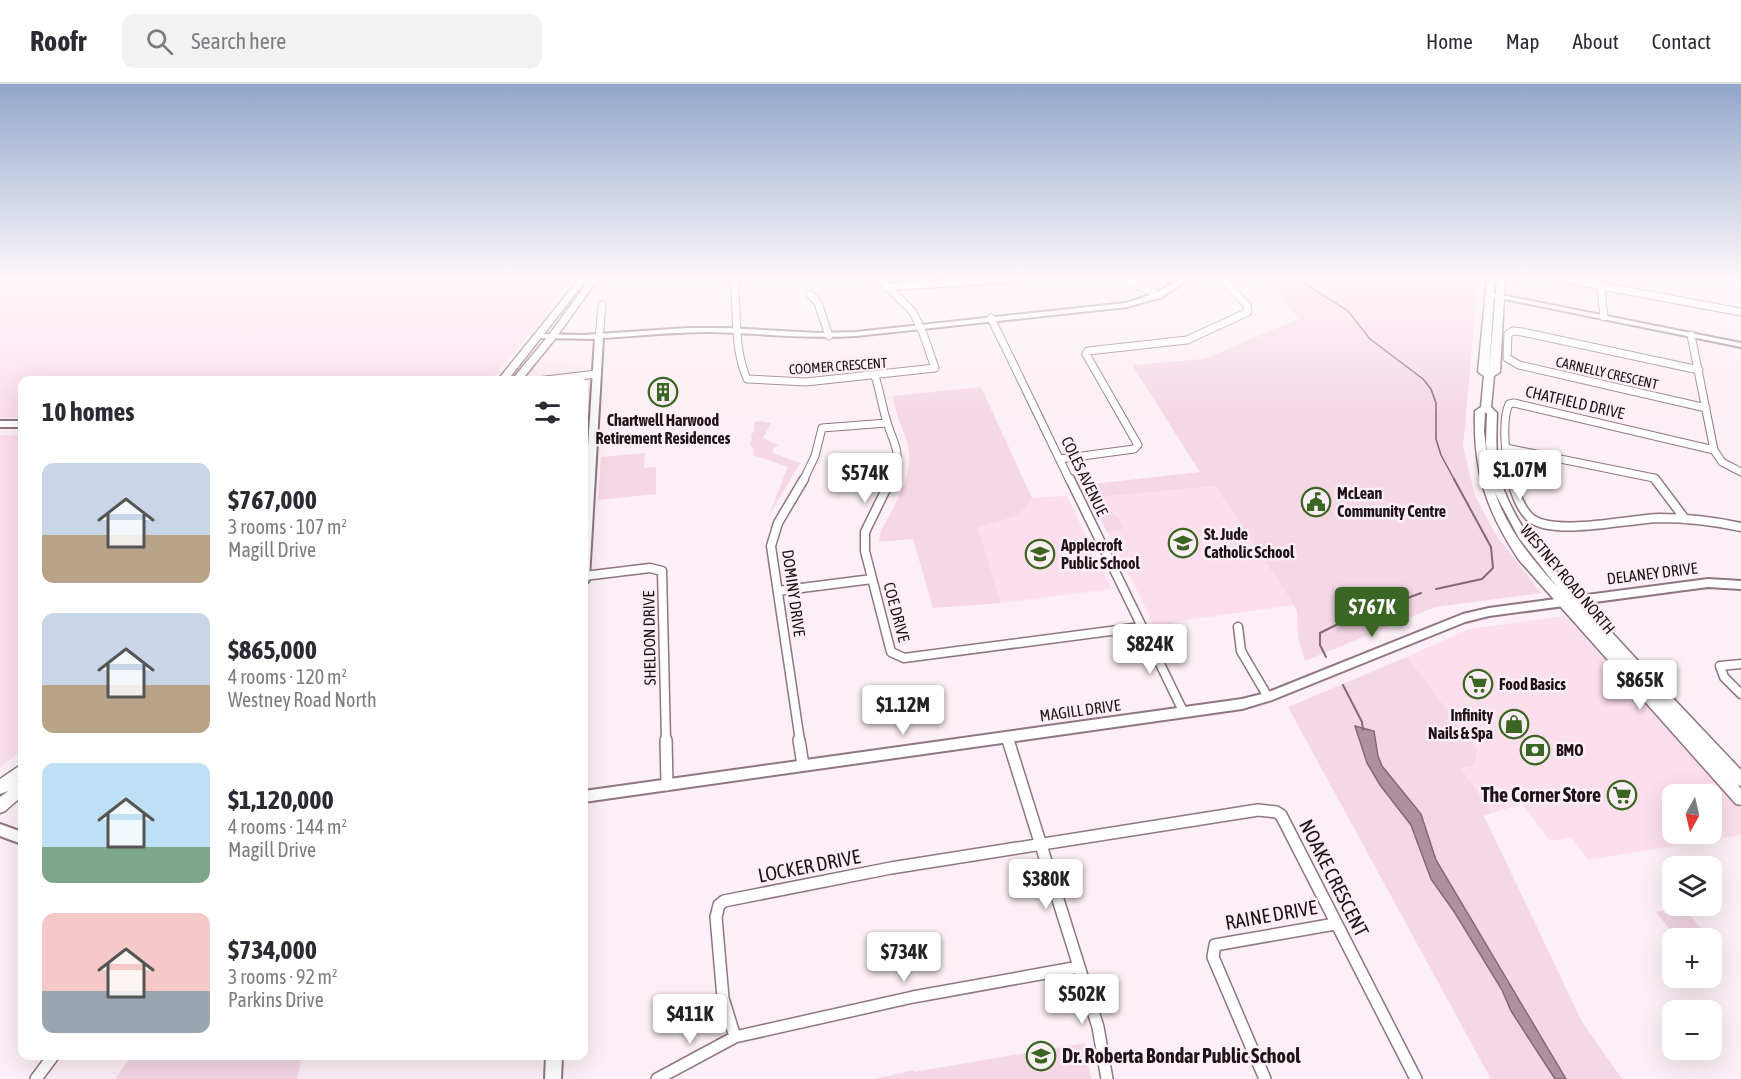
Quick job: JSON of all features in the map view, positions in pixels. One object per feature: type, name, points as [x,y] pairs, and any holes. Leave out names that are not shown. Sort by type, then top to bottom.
[{"type":"main road","points":[[506,376],[547,325]]},
{"type":"main road","points":[[520,376],[561,325]]},
{"type":"main road","name":"WESTNEY ROAD NORTH","points":[[1487,325],[1484,372],[1489,375]]},
{"type":"main road","name":"WESTNEY ROAD NORTH","points":[[1489,375],[1495,372],[1498,325]]},
{"type":"main road","name":"WESTNEY ROAD NORTH","points":[[1489,375],[1486,408],[1480,411],[1478,441],[1488,495],[1509,536],[1741,799]]},
{"type":"main road","name":"WESTNEY ROAD NORTH","points":[[1568,601],[1741,780]]},
{"type":"main road","points":[[0,788],[18,773]]},
{"type":"main road","points":[[0,806],[18,791]]},
{"type":"street","points":[[588,434],[597,374],[600,325]]},
{"type":"street","name":"COOMER CRESCENT","points":[[735,325],[738,357],[747,378],[756,381],[806,382],[935,368],[920,326]]},
{"type":"street","points":[[825,325],[829,336]]},
{"type":"street","points":[[539,336],[599,338],[692,330],[829,336],[925,325]]},
{"type":"street","name":"COLES AVENUE","points":[[995,325],[1183,711]]},
{"type":"street","points":[[1060,459],[1134,449],[1138,445],[1086,354],[1088,351],[1187,340],[1219,325]]},
{"type":"street","points":[[1645,325],[1741,345]]},
{"type":"street","name":"CARNELLY CRESCENT","points":[[1699,370],[1522,332],[1508,334],[1508,357],[1519,365],[1706,408]]},
{"type":"street","points":[[1692,335],[1714,450],[1722,462],[1741,472]]},
{"type":"street","points":[[580,376],[597,374]]},
{"type":"street","name":"COE DRIVE","points":[[875,376],[883,400],[887,423],[896,442],[898,465],[865,532],[865,551],[891,652],[903,658],[1141,627]]},
{"type":"street","name":"CHATFIELD DRIVE","points":[[1714,450],[1514,403],[1509,404],[1507,408],[1506,448],[1510,482],[1526,513],[1534,521],[1583,525],[1645,519],[1685,519],[1741,527]]},
{"type":"street","name":"DOMINY DRIVE","points":[[803,765],[771,546],[773,531],[815,458],[822,428],[887,423]]},
{"type":"street","points":[[0,424],[18,424]]},
{"type":"street","points":[[1506,448],[1654,478],[1661,484],[1685,519]]},
{"type":"street","name":"SHELDON DRIVE","points":[[588,577],[650,568],[662,571],[667,785]]},
{"type":"street","points":[[778,591],[872,579]]},
{"type":"street","name":"DELANEY DRIVE","points":[[1568,601],[1708,582],[1741,585]]},
{"type":"street","name":"MAGILL DRIVE","points":[[588,796],[1242,704],[1268,697],[1463,618],[1568,601]]},
{"type":"street","points":[[1238,627],[1241,651],[1268,697]]},
{"type":"street","points":[[1741,664],[1720,666],[1724,677],[1741,694]]},
{"type":"street","points":[[1007,737],[1098,1027],[1107,1079]]},
{"type":"street","name":"NOAKE CRESCENT","points":[[1040,845],[1258,810],[1276,812],[1281,815],[1416,1079]]},
{"type":"street","points":[[0,830],[18,837]]},
{"type":"street","name":"LOCKER DRIVE","points":[[735,1037],[723,998],[716,917],[719,905],[724,901],[891,868],[1040,845]]},
{"type":"street","name":"RAINE DRIVE","points":[[1265,1079],[1213,957],[1215,945],[1335,924]]},
{"type":"street","points":[[657,1079],[735,1037],[913,997],[1079,967]]},
{"type":"street","points":[[36,1079],[50,1060]]},
{"type":"street","points":[[553,1079],[554,1060]]},
{"type":"shaded area","points":[[0,325],[536,325],[494,376],[18,376],[18,417],[0,418]]},
{"type":"shaded area","points":[[1284,325],[1474,325],[1463,447],[1475,496],[1496,535],[1541,593],[1435,607],[1305,661],[1298,638],[1297,611],[1294,605],[1215,486],[1091,498],[1085,485],[1200,472],[1132,365],[1204,359]]},
{"type":"shaded area","points":[[981,387],[1032,498],[1019,515],[978,528],[1001,603],[933,608],[913,539],[879,542],[880,533],[906,479],[908,468],[908,445],[893,396]]},
{"type":"shaded area","points":[[754,422],[771,423],[763,438],[778,445],[773,449],[773,453],[800,463],[767,519],[788,467],[753,455],[754,449],[749,443],[752,441]]},
{"type":"shaded area","points":[[0,435],[18,436],[18,753],[0,767]]},
{"type":"shaded area","points":[[645,453],[644,468],[656,467],[656,494],[598,500],[601,457]]},
{"type":"shaded area","name":"St. Jude Catholic School","points":[[1215,486],[1294,605],[1180,621],[1156,629],[1091,498]]},
{"type":"shaded area","name":"Applecroft Public School","points":[[1067,496],[1111,589],[1001,603],[978,528],[1019,515],[1032,498]]},
{"type":"shaded area","points":[[1098,507],[1100,512],[1108,511],[1117,516],[1123,527],[1121,530],[1107,532],[1095,508]]},
{"type":"shaded area","points":[[1565,616],[1718,784],[1662,784],[1662,844],[1686,844],[1588,860],[1571,837],[1550,841],[1522,804],[1492,813],[1461,768],[1407,657],[1469,629]]},
{"type":"shaded area","points":[[1407,657],[1477,750],[1475,765],[1461,768],[1492,813],[1484,816],[1582,1022],[1622,1079],[1491,1079],[1288,707]]},
{"type":"shaded area","points":[[1355,726],[1374,731],[1382,766],[1421,814],[1436,860],[1566,1079],[1555,1079],[1511,1011],[1502,990],[1455,913],[1431,879],[1411,825],[1380,785],[1367,763]]},
{"type":"shaded area","points":[[1722,788],[1741,809],[1741,835],[1722,838]]},
{"type":"shaded area","points":[[1662,911],[1662,916],[1691,916],[1700,928],[1668,928],[1656,912]]},
{"type":"shaded area","name":"Dr. Roberta Bondar Public School","points":[[1085,1043],[1091,1079],[874,1079],[914,1070],[914,1072]]},
{"type":"shaded area","points":[[128,1060],[301,1060],[297,1079],[115,1079]]},
{"type":"waterway","points":[[1359,325],[1370,339],[1423,379],[1431,389],[1436,403],[1436,439],[1441,455],[1455,481]]},
{"type":"waterway","points":[[1436,589],[1482,579],[1493,568],[1491,547],[1454,479]]},
{"type":"waterway","points":[[1326,657],[1320,645],[1320,633],[1340,623],[1421,593]]},
{"type":"waterway","points":[[1343,685],[1362,722],[1363,730]]},
{"type":"place","name":"Chartwell Harwood Retirement Residences","points":[[663,392]]},
{"type":"place","name":"McLean Community Centre","points":[[1316,502]]},
{"type":"place","name":"St. Jude Catholic School","points":[[1183,543]]},
{"type":"place","name":"Applecroft Public School","points":[[1040,554]]},
{"type":"place","name":"Food Basics","points":[[1478,684]]},
{"type":"place","name":"Infinity Nails & Spa","points":[[1514,724]]},
{"type":"place","name":"BMO","points":[[1535,750]]},
{"type":"place","name":"The Corner Store","points":[[1622,795]]},
{"type":"place","name":"Dr. Roberta Bondar Public School","points":[[1041,1056]]}]
